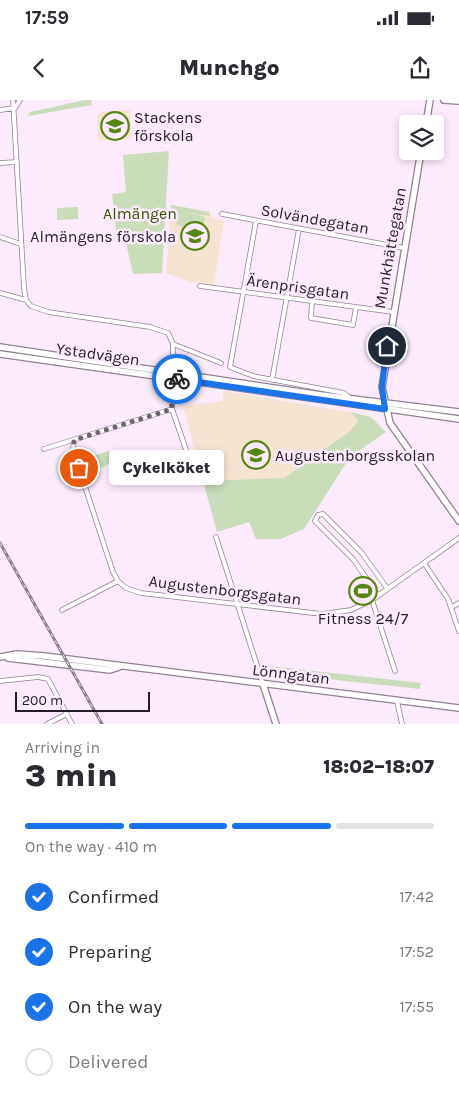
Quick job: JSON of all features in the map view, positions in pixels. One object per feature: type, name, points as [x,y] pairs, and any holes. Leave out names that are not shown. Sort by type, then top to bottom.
[{"type":"main road","points":[[428,115],[430,100]]},
{"type":"main road","points":[[444,100],[459,101]]},
{"type":"main road","name":"Munkhättegatan","points":[[419,160],[382,377],[385,406],[393,429],[459,521]]},
{"type":"main road","name":"Ystadvägen","points":[[0,347],[350,398],[385,406],[459,412]]},
{"type":"main road","name":"Ystadvägen","points":[[0,354],[385,406],[459,419]]},
{"type":"main road","name":"Lönngatan","points":[[3,657],[110,670],[119,668],[263,684],[459,708]]},
{"type":"main road","points":[[263,684],[276,724]]},
{"type":"street","points":[[13,100],[26,300]]},
{"type":"street","points":[[0,110],[14,108],[20,100]]},
{"type":"street","points":[[0,163],[17,162]]},
{"type":"street","name":"Solvändegatan","points":[[222,214],[404,248]]},
{"type":"street","points":[[243,292],[256,221]]},
{"type":"street","points":[[272,380],[300,229]]},
{"type":"street","points":[[0,237],[21,244]]},
{"type":"street","name":"Ärenprisgatan","points":[[200,286],[393,312]]},
{"type":"street","name":"Ystadvägen","points":[[243,292],[230,367],[253,376],[344,393],[350,398]]},
{"type":"street","points":[[0,293],[26,300],[32,306],[48,312],[166,331],[173,344],[172,409],[192,467]]},
{"type":"street","points":[[312,301],[310,318],[353,325],[356,307]]},
{"type":"street","points":[[173,344],[221,363]]},
{"type":"street","points":[[44,449],[172,409]]},
{"type":"street","points":[[62,610],[118,581],[111,566],[73,450],[74,440]]},
{"type":"street","points":[[378,595],[353,559],[315,521],[318,515],[323,514],[349,538],[388,588]]},
{"type":"street","points":[[216,538],[263,684]]},
{"type":"street","name":"Augustenborgsgatan","points":[[118,581],[126,588],[141,593],[238,606],[322,614],[351,610],[372,600],[459,538]]},
{"type":"street","points":[[424,563],[452,607],[459,631]]},
{"type":"street","points":[[372,600],[395,671]]},
{"type":"street","points":[[452,607],[459,603]]},
{"type":"street","points":[[0,681],[38,677],[48,679],[72,724]]},
{"type":"street","points":[[397,701],[402,724]]},
{"type":"street","points":[[47,724],[67,714]]},
{"type":"shaded area","name":"Stackens förskola","points":[[130,110],[132,136],[128,139],[98,141],[97,116],[101,112]]},
{"type":"shaded area","name":"Almängens förskola","points":[[171,205],[211,212],[211,218],[224,221],[214,285],[190,282],[166,273]]},
{"type":"shaded area","name":"Augustenborgsskolan","points":[[224,391],[351,412],[358,421],[349,432],[284,478],[203,481],[183,406],[222,401]]},
{"type":"green space","points":[[91,100],[92,105],[28,116],[30,112]]},
{"type":"green space","name":"Almängen","points":[[169,151],[162,273],[133,274],[125,239],[117,240],[112,194],[126,192],[123,155]]},
{"type":"green space","points":[[171,205],[209,212],[209,216],[187,213],[205,217],[203,230],[176,225],[178,212],[171,211]]},
{"type":"green space","points":[[78,207],[78,219],[57,220],[57,208]]},
{"type":"green space","points":[[351,412],[371,417],[386,432],[350,457],[304,529],[281,539],[256,539],[249,522],[217,532],[203,481],[284,478],[349,432],[358,421]]},
{"type":"green space","points":[[109,451],[112,460],[106,466],[100,468],[96,455]]},
{"type":"green space","points":[[261,665],[421,683],[420,689],[263,672]]},
{"type":"railway","points":[[0,543],[102,724]]},
{"type":"way so far","points":[[79,468],[73,450],[74,440],[172,409],[171,378],[177,379]]},
{"type":"place","name":"Stackens förskola","points":[[115,126]]},
{"type":"place","name":"Almängens förskola","points":[[195,236]]},
{"type":"place","name":"Augustenborgsskolan","points":[[256,455]]},
{"type":"place","name":"Cykelköket","points":[[79,468]]},
{"type":"place","name":"Fitness 24/7","points":[[363,591]]},
{"type":"route","points":[[177,379],[385,409],[382,377],[387,346]]}]
